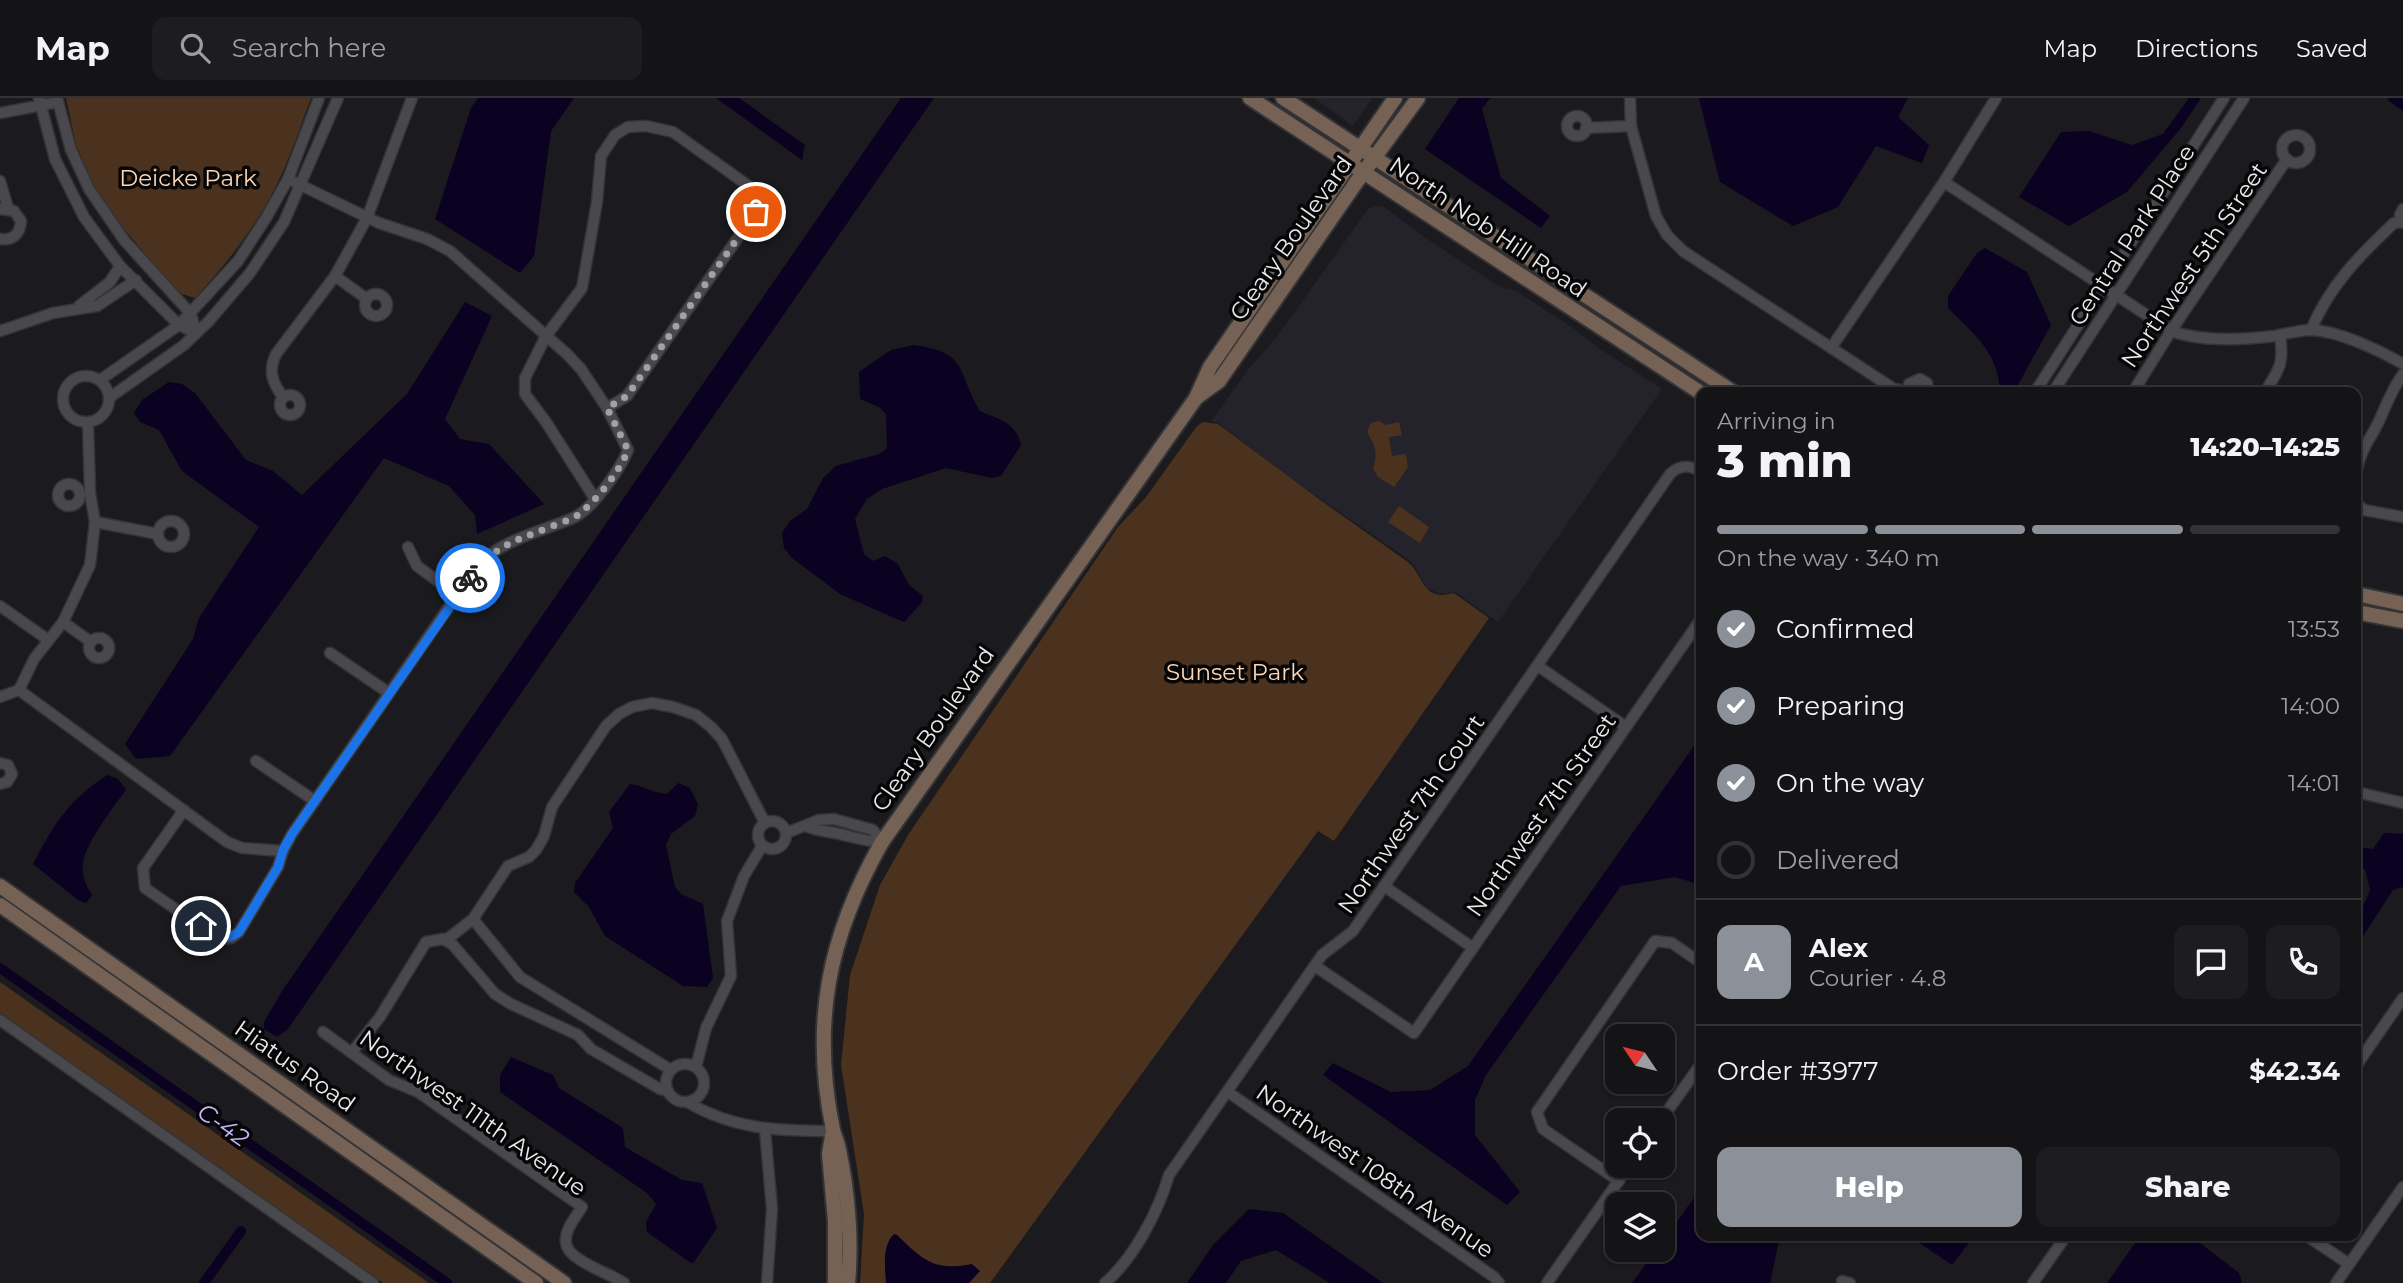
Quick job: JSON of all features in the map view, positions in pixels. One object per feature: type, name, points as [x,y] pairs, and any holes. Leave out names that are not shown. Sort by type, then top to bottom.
[{"type":"main road","name":"North Nob Hill Road","points":[[1250,98],[1696,390]]},
{"type":"main road","name":"North Nob Hill Road","points":[[1283,98],[1725,387]]},
{"type":"main road","name":"Cleary Boulevard","points":[[848,1283],[848,1222],[839,1151],[833,1131],[823,1042],[830,971],[850,905],[882,842],[1196,398],[1210,367],[1395,98]]},
{"type":"main road","name":"Cleary Boulevard","points":[[1196,398],[1219,381],[1418,98]]},
{"type":"main road","points":[[2361,595],[2403,604]]},
{"type":"main road","points":[[2361,613],[2403,621]]},
{"type":"main road","name":"Hiatus Road","points":[[0,886],[564,1283]]},
{"type":"main road","name":"Hiatus Road","points":[[0,905],[536,1283]]},
{"type":"main road","name":"Cleary Boulevard","points":[[833,1131],[829,1154],[835,1222],[835,1283]]},
{"type":"street","points":[[100,380],[179,326],[238,261],[288,179],[319,98]]},
{"type":"street","points":[[109,398],[184,345],[250,273],[284,222],[302,186],[338,98]]},
{"type":"street","points":[[283,397],[273,383],[270,366],[276,354],[335,276],[367,218],[412,98]]},
{"type":"street","points":[[1630,98],[1631,126],[1656,216],[1667,235],[1682,251],[1891,387]]},
{"type":"street","points":[[1831,348],[1944,182],[1996,98]]},
{"type":"street","name":"Central Park Place","points":[[2038,387],[2224,98]]},
{"type":"street","name":"Central Park Place","points":[[2056,387],[2244,98]]},
{"type":"street","points":[[0,113],[57,100],[68,142],[89,190],[124,240],[191,314],[196,333]]},
{"type":"street","points":[[39,102],[55,159],[84,216],[120,266],[179,326],[196,333]]},
{"type":"street","points":[[595,499],[525,394],[524,378],[546,336],[582,288],[597,202],[601,156],[615,135],[628,127],[646,126],[673,132],[753,189],[758,198],[756,212],[627,396],[607,408]]},
{"type":"street","points":[[1586,128],[1631,126]]},
{"type":"street","name":"Northwest 5th Street","points":[[2136,387],[2287,159]]},
{"type":"street","points":[[184,810],[143,868],[145,888],[219,939],[230,938],[239,932],[278,867],[283,850],[315,801],[485,558],[502,546],[578,515],[595,499],[624,460],[628,450],[607,408],[582,369],[502,294],[450,251],[427,239],[367,218],[288,179]]},
{"type":"street","points":[[0,181],[4,209],[18,215],[20,227],[14,237],[0,239]]},
{"type":"street","points":[[1944,182],[2171,331],[2191,338],[2280,335],[2311,330],[2354,341],[2381,351],[2403,364]]},
{"type":"street","points":[[2311,330],[2323,303],[2353,263],[2394,223],[2402,222],[2400,215],[2403,208]]},
{"type":"street","points":[[76,308],[110,282],[120,266]]},
{"type":"street","points":[[335,276],[368,299]]},
{"type":"street","points":[[0,331],[53,313],[97,306],[136,280]]},
{"type":"street","points":[[2267,387],[2283,357],[2280,335]]},
{"type":"street","points":[[2361,450],[2403,374]]},
{"type":"street","points":[[83,376],[100,380],[108,391],[109,398],[106,411],[101,417],[88,422],[72,418],[63,402],[64,393],[74,379],[83,376]]},
{"type":"street","points":[[1909,387],[1909,384],[1920,379],[1927,383],[1927,387]]},
{"type":"street","points":[[0,697],[19,690],[34,659],[47,639],[63,622],[90,565],[95,522],[85,493],[88,422]]},
{"type":"street","name":"Northwest 7th Court","points":[[1105,1283],[1119,1271],[1160,1204],[1168,1175],[1322,955],[1353,932],[1670,474],[1678,467],[1692,466],[1696,469]]},
{"type":"street","points":[[2361,507],[2403,516]]},
{"type":"street","points":[[95,522],[158,534]]},
{"type":"street","points":[[408,547],[417,566],[457,595]]},
{"type":"street","points":[[0,606],[47,639]]},
{"type":"street","points":[[63,622],[91,642]]},
{"type":"street","name":"Northwest 7th Street","points":[[1315,966],[1414,1033],[1696,626]]},
{"type":"street","points":[[330,653],[389,693]]},
{"type":"street","points":[[1538,666],[1626,727]]},
{"type":"street","points":[[19,690],[228,842],[242,848],[283,850]]},
{"type":"street","points":[[446,940],[473,919],[508,866],[529,857],[536,850],[544,836],[552,807],[606,726],[632,707],[652,703],[673,706],[696,715],[711,727],[722,739],[765,823]]},
{"type":"street","points":[[256,761],[315,801]]},
{"type":"street","points":[[0,763],[8,765],[12,774],[7,782],[0,784]]},
{"type":"street","points":[[2361,793],[2403,803]]},
{"type":"street","points":[[786,833],[819,820],[834,819],[873,830],[882,842]]},
{"type":"street","points":[[765,823],[779,823],[786,833],[785,843],[780,848],[771,850],[762,846],[758,832],[765,823]]},
{"type":"street","points":[[696,1067],[706,1028],[731,976],[727,921],[744,876],[762,846]]},
{"type":"street","points":[[1384,887],[1473,948]]},
{"type":"street","points":[[473,919],[520,977],[671,1070]]},
{"type":"street","points":[[352,1052],[380,1017],[426,942],[443,939],[453,945],[495,994],[578,1035],[595,1052],[668,1091],[676,1099],[765,1130],[833,1131]]},
{"type":"street","points":[[1619,1181],[1543,1129],[1537,1112],[1655,941],[1672,943],[1696,959]]},
{"type":"street","points":[[2361,1059],[2403,998]]},
{"type":"street","points":[[0,1020],[373,1283]]},
{"type":"street","name":"Northwest 111th Avenue","points":[[323,1032],[389,1080],[418,1092],[582,1207],[568,1229],[565,1242],[569,1252],[624,1283]]},
{"type":"street","points":[[668,1091],[666,1080],[671,1070],[683,1064],[696,1067],[703,1076],[703,1088],[697,1097],[687,1102]]},
{"type":"street","points":[[1670,1108],[1696,1073]]},
{"type":"street","name":"Northwest 108th Avenue","points":[[1228,1092],[1499,1283]]},
{"type":"street","points":[[765,1130],[772,1209],[768,1283]]},
{"type":"street","points":[[1547,1283],[1621,1178]]},
{"type":"street","points":[[2336,1283],[2403,1187]]},
{"type":"street","points":[[2033,1283],[2062,1241]]},
{"type":"street","points":[[2314,1241],[2349,1264]]},
{"type":"shaded area","points":[[478,98],[574,98],[551,131],[534,256],[520,273],[435,219],[471,108]]},
{"type":"shaded area","points":[[716,98],[739,98],[805,145],[802,160]]},
{"type":"shaded area","points":[[901,98],[934,98],[288,1029],[277,1037],[264,1029],[264,1022],[282,991]]},
{"type":"shaded area","points":[[1314,98],[1372,98],[1353,126]]},
{"type":"shaded area","points":[[1459,98],[1490,98],[1482,109],[1501,178],[1550,216],[1541,228],[1425,149]]},
{"type":"shaded area","points":[[1699,98],[1908,98],[1898,117],[1929,145],[1922,163],[1876,146],[1838,207],[1793,226],[1720,182]]},
{"type":"shaded area","points":[[2189,98],[2201,98],[2181,128],[2127,192],[2069,226],[2019,197],[2061,132],[2089,131],[2132,145],[2163,134]]},
{"type":"shaded area","points":[[1384,207],[1502,288],[1515,290],[1662,389],[1498,622],[1455,592],[1437,593],[1426,587],[1409,560],[1299,484],[1218,423],[1211,421],[1247,371],[1276,338],[1368,209]]},
{"type":"shaded area","points":[[1985,248],[2027,272],[2051,325],[2017,387],[1999,387],[1990,354],[1948,308],[1948,296],[1977,253]]},
{"type":"shaded area","points":[[465,302],[492,316],[445,419],[460,439],[489,444],[544,504],[477,534],[475,515],[449,486],[384,458],[170,756],[136,759],[125,744],[193,639],[199,618],[259,527],[182,471],[159,430],[140,422],[134,413],[142,400],[169,382],[182,384],[195,393],[246,460],[273,471],[302,495],[407,394]]},
{"type":"shaded area","points":[[914,345],[932,348],[953,359],[980,411],[1011,427],[1019,437],[1021,445],[1001,476],[992,478],[946,468],[882,489],[867,499],[855,519],[864,554],[873,561],[885,556],[898,564],[909,585],[923,596],[922,602],[904,622],[840,594],[792,558],[784,548],[782,533],[790,521],[807,509],[823,478],[836,466],[879,454],[887,448],[886,414],[879,407],[860,399],[859,372],[891,350]]},
{"type":"shaded area","points":[[1696,743],[1696,883],[1675,877],[1621,886],[1486,1075],[1475,1100],[1475,1135],[1520,1192],[1507,1205],[1323,1075],[1333,1063],[1391,1092],[1430,1090],[1468,1066]]},
{"type":"shaded area","points":[[107,775],[118,779],[126,790],[101,825],[85,855],[83,876],[92,895],[86,903],[78,900],[33,864],[63,814],[82,794]]},
{"type":"shaded area","points":[[678,783],[690,788],[698,804],[695,816],[671,834],[666,845],[675,887],[681,894],[703,904],[713,978],[707,987],[683,986],[605,936],[589,907],[574,892],[575,883],[613,828],[609,812],[630,784],[667,794]]},
{"type":"shaded area","points":[[2384,833],[2403,834],[2403,887],[2393,890],[2361,939],[2361,911],[2370,890],[2365,869],[2361,868],[2361,848],[2373,849]]},
{"type":"shaded area","points":[[511,1057],[553,1075],[559,1088],[623,1128],[625,1147],[682,1180],[702,1183],[717,1228],[694,1262],[691,1263],[647,1232],[646,1222],[656,1204],[647,1193],[500,1092],[500,1075]]},
{"type":"shaded area","points":[[1696,1195],[1696,1241],[1779,1241],[1770,1283],[1632,1283],[1647,1262],[1675,1262],[1675,1224]]},
{"type":"shaded area","points":[[1249,1209],[1283,1213],[1383,1283],[1330,1283],[1276,1250],[1241,1261],[1226,1283],[1187,1283],[1213,1245]]},
{"type":"shaded area","points":[[894,1234],[930,1262],[948,1266],[972,1264],[980,1271],[969,1283],[886,1283],[886,1250]]},
{"type":"shaded area","points":[[1916,1241],[1970,1241],[1952,1265]]},
{"type":"shaded area","points":[[2136,1241],[2197,1241],[2239,1273],[2242,1283],[2107,1283]]},
{"type":"green space","name":"Deicke Park","points":[[66,98],[311,98],[276,187],[233,253],[195,298],[182,294],[170,283],[101,202],[76,145]]},
{"type":"green space","points":[[1379,421],[1386,425],[1399,422],[1402,435],[1389,437],[1392,456],[1406,454],[1408,467],[1394,487],[1378,477],[1373,469],[1375,452],[1368,430],[1371,423]]},
{"type":"green space","name":"Sunset Park","points":[[1203,422],[1218,424],[1408,562],[1430,591],[1444,595],[1454,593],[1489,618],[1334,841],[1318,831],[990,1283],[860,1283],[864,1214],[841,1065],[850,975],[880,885],[908,835],[1118,527],[1146,497],[1197,426]]},
{"type":"green space","points":[[1399,506],[1429,527],[1420,543],[1388,522]]},
{"type":"green space","points":[[0,982],[429,1283],[383,1283],[0,1015]]},
{"type":"waterway","points":[[2393,98],[2403,105]]},
{"type":"waterway","name":"C-42","points":[[0,968],[447,1283]]},
{"type":"waterway","points":[[204,1283],[241,1231]]},
{"type":"way so far","points":[[470,578],[485,558],[502,546],[578,515],[595,499],[624,460],[628,450],[607,408],[627,396],[756,212]]},
{"type":"route","points":[[201,926],[219,939],[230,938],[239,932],[278,867],[292,834],[470,578]]}]
